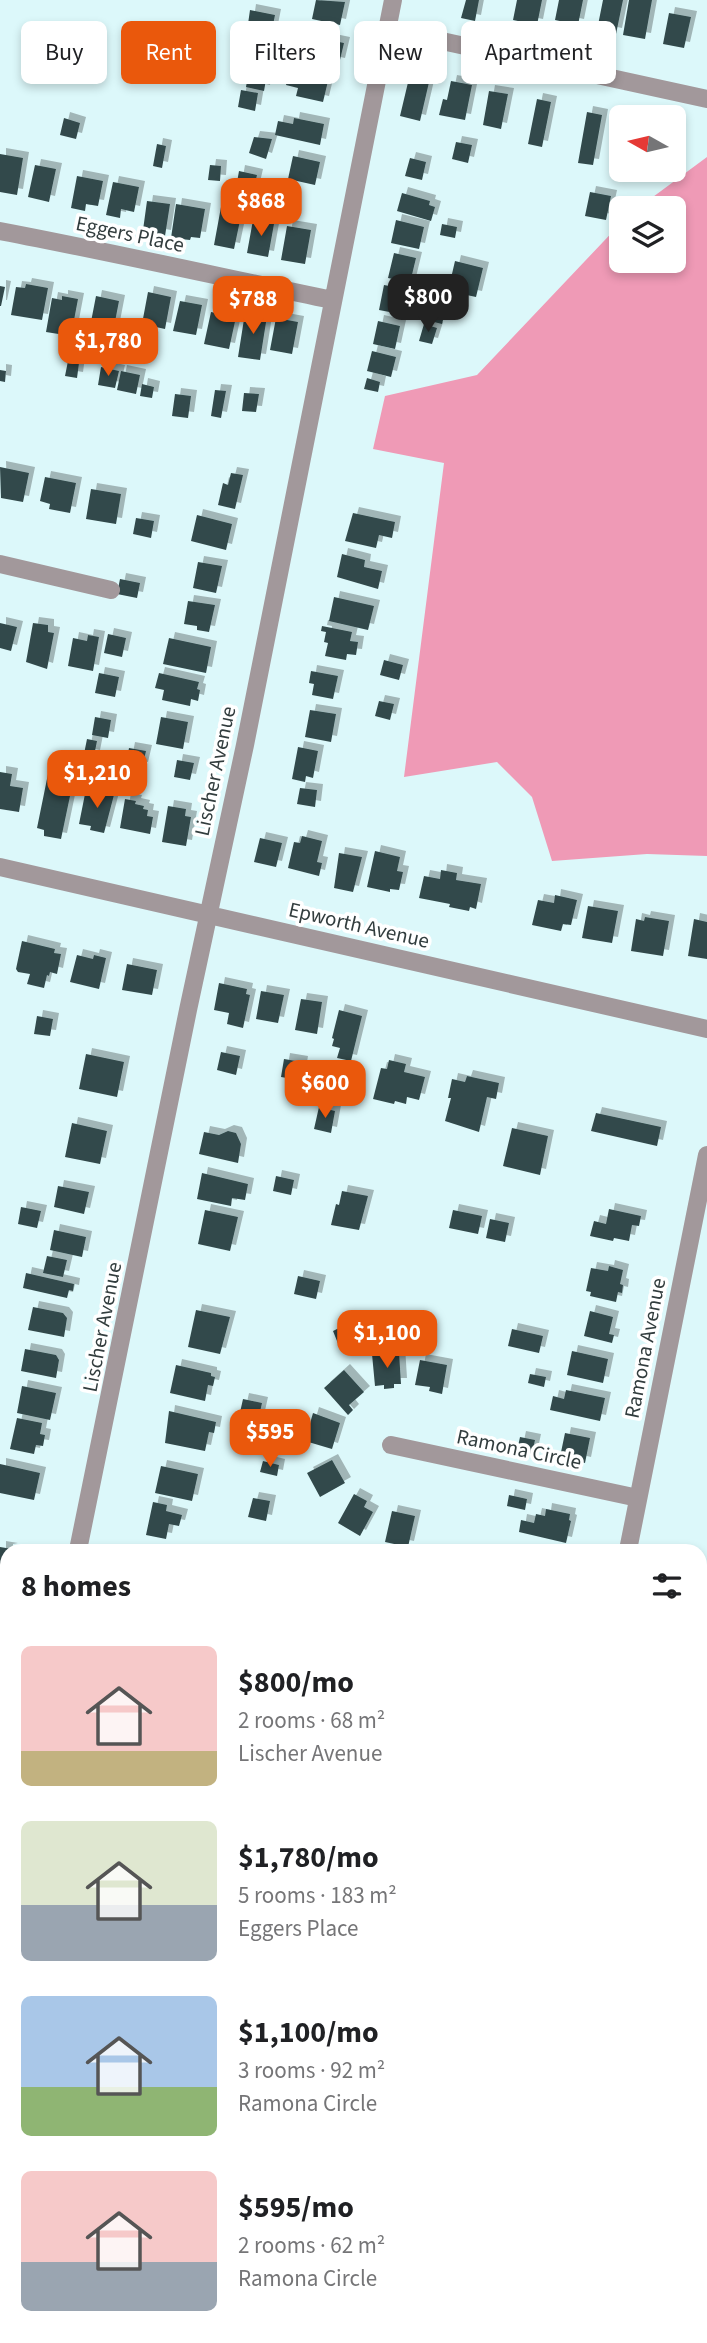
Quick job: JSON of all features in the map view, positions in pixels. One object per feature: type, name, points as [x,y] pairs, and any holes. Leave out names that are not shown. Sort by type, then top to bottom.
[{"type":"street","name":"Lischer Avenue","points":[[389,21],[393,0]]},
{"type":"street","points":[[447,42],[707,99]]},
{"type":"street","name":"Lischer Avenue","points":[[79,1544],[292,513],[376,84]]},
{"type":"street","name":"Eggers Place","points":[[0,231],[118,253],[162,265],[332,300]]},
{"type":"street","points":[[0,564],[111,590]]},
{"type":"street","name":"Epworth Avenue","points":[[0,867],[707,1029]]},
{"type":"street","name":"Ramona Avenue","points":[[629,1544],[707,1155]]},
{"type":"street","name":"Ramona Circle","points":[[391,1445],[638,1498]]},
{"type":"shaded area","points":[[707,157],[707,856],[647,854],[552,861],[532,797],[497,762],[404,777],[444,463],[373,449],[385,396],[477,375],[609,236],[609,273],[686,273],[686,196],[654,196],[673,182],[686,182],[686,173]]},
{"type":"building","points":[[316,0],[345,2],[340,25],[340,21],[312,19]]},
{"type":"building","points":[[466,0],[479,0],[475,21],[461,18]]},
{"type":"building","points":[[517,0],[542,0],[538,21],[513,20]]},
{"type":"building","points":[[559,0],[583,0],[579,21],[555,20]]},
{"type":"building","points":[[603,0],[623,0],[616,34],[616,21],[599,21]]},
{"type":"building","points":[[629,0],[652,0],[645,39],[623,35]]},
{"type":"building","points":[[250,10],[275,15],[274,21],[248,21]]},
{"type":"building","points":[[669,13],[691,17],[684,48],[663,44]]},
{"type":"building","points":[[340,42],[344,43],[340,60]]},
{"type":"building","points":[[451,81],[472,85],[465,120],[439,115],[443,99],[447,100]]},
{"type":"building","points":[[247,84],[265,84],[264,91],[246,87]]},
{"type":"building","points":[[327,84],[323,102],[296,96],[298,88],[286,85]]},
{"type":"building","points":[[408,84],[429,84],[420,121],[400,116]]},
{"type":"building","points":[[241,90],[258,93],[255,111],[238,107]]},
{"type":"building","points":[[489,91],[508,94],[501,129],[483,125]]},
{"type":"building","points":[[537,99],[551,102],[542,147],[528,144]]},
{"type":"building","points":[[587,112],[602,115],[593,165],[578,163]]},
{"type":"building","points":[[64,118],[80,123],[76,139],[60,135]]},
{"type":"building","points":[[294,118],[324,124],[320,145],[275,135],[278,121],[293,124]]},
{"type":"building","points":[[254,137],[272,139],[266,159],[249,153]]},
{"type":"building","points":[[456,142],[472,145],[468,163],[452,159]]},
{"type":"building","points":[[157,144],[166,146],[162,168],[153,166]]},
{"type":"building","points":[[0,154],[23,158],[17,195],[0,192]]},
{"type":"building","points":[[293,156],[320,162],[315,185],[288,179]]},
{"type":"building","points":[[410,158],[426,162],[422,180],[405,176]]},
{"type":"building","points":[[35,165],[56,169],[49,202],[28,197]]},
{"type":"building","points":[[210,165],[221,166],[220,181],[208,180]]},
{"type":"building","points":[[239,171],[257,175],[253,192],[236,188]]},
{"type":"building","points":[[77,176],[103,181],[98,206],[86,204],[85,211],[71,208]]},
{"type":"building","points":[[113,182],[139,187],[134,212],[121,209],[120,218],[106,215]]},
{"type":"building","points":[[280,186],[291,189],[288,207],[276,204]]},
{"type":"building","points":[[590,192],[611,196],[606,220],[585,216]]},
{"type":"building","points":[[402,193],[430,201],[429,205],[435,207],[431,221],[397,211]]},
{"type":"building","points":[[147,201],[170,204],[165,236],[143,230]]},
{"type":"building","points":[[176,204],[205,209],[200,238],[171,238]]},
{"type":"building","points":[[221,207],[242,211],[234,249],[214,245]]},
{"type":"building","points":[[253,220],[274,224],[268,257],[247,253]]},
{"type":"building","points":[[396,220],[424,227],[419,249],[391,243]]},
{"type":"building","points":[[442,224],[457,227],[455,238],[440,235]]},
{"type":"building","points":[[287,226],[311,230],[305,264],[281,260]]},
{"type":"building","points":[[394,253],[416,258],[410,283],[388,278]]},
{"type":"building","points":[[455,261],[483,268],[476,297],[448,291]]},
{"type":"building","points":[[26,284],[48,288],[42,320],[11,315],[16,287],[25,288]]},
{"type":"building","points":[[384,285],[410,290],[407,310],[401,309],[400,314],[379,310]]},
{"type":"building","points":[[0,286],[5,287],[1,306],[0,306]]},
{"type":"building","points":[[148,292],[171,297],[165,329],[142,324]]},
{"type":"building","points":[[62,296],[78,299],[71,336],[46,332],[52,298],[62,300]]},
{"type":"building","points":[[96,296],[119,301],[113,332],[90,327]]},
{"type":"building","points":[[180,301],[202,305],[196,335],[173,331]]},
{"type":"building","points":[[430,304],[446,308],[442,324],[426,320]]},
{"type":"building","points":[[211,312],[236,317],[229,349],[204,344]]},
{"type":"building","points":[[245,313],[267,316],[260,360],[238,357]]},
{"type":"building","points":[[276,318],[298,322],[292,354],[270,350]]},
{"type":"building","points":[[378,321],[400,326],[395,349],[373,344]]},
{"type":"building","points":[[424,324],[437,328],[432,344],[419,341]]},
{"type":"building","points":[[372,351],[396,357],[391,377],[367,371]]},
{"type":"building","points":[[68,361],[79,363],[77,378],[65,376]]},
{"type":"building","points":[[101,367],[119,371],[115,388],[98,385]]},
{"type":"building","points":[[0,370],[6,371],[5,382],[0,381]]},
{"type":"building","points":[[121,371],[140,375],[136,394],[117,390]]},
{"type":"building","points":[[367,378],[380,382],[378,392],[364,389]]},
{"type":"building","points":[[142,384],[154,387],[152,398],[140,396]]},
{"type":"building","points":[[215,390],[226,391],[221,418],[211,416]]},
{"type":"building","points":[[244,393],[259,394],[256,412],[242,411]]},
{"type":"building","points":[[175,394],[191,396],[188,418],[172,416]]},
{"type":"building","points":[[0,467],[29,473],[23,502],[1,498]]},
{"type":"building","points":[[231,473],[243,475],[235,509],[218,505],[223,483],[228,485]]},
{"type":"building","points":[[45,477],[76,483],[70,513],[49,509],[50,504],[40,501]]},
{"type":"building","points":[[91,489],[121,494],[116,524],[86,519]]},
{"type":"building","points":[[353,513],[395,522],[392,538],[379,535],[376,548],[345,541]]},
{"type":"building","points":[[197,515],[232,524],[226,550],[191,541]]},
{"type":"building","points":[[136,518],[154,521],[151,538],[133,534]]},
{"type":"building","points":[[342,554],[365,560],[364,567],[382,571],[378,589],[337,577]]},
{"type":"building","points":[[198,562],[222,566],[216,593],[193,588]]},
{"type":"building","points":[[120,579],[140,583],[137,598],[117,594]]},
{"type":"building","points":[[334,597],[374,606],[368,630],[329,621]]},
{"type":"building","points":[[188,601],[215,605],[209,632],[184,624]]},
{"type":"building","points":[[0,623],[17,627],[11,651],[0,648]]},
{"type":"building","points":[[33,623],[48,625],[48,632],[54,633],[47,669],[26,662]]},
{"type":"building","points":[[322,626],[352,632],[350,641],[358,642],[356,655],[347,654],[346,660],[325,656],[328,643],[324,642],[326,632],[321,631]]},
{"type":"building","points":[[108,634],[126,638],[122,657],[104,653]]},
{"type":"building","points":[[88,635],[99,637],[93,671],[68,666],[73,638],[87,641]]},
{"type":"building","points":[[169,638],[211,647],[206,673],[163,664]]},
{"type":"building","points":[[384,660],[403,665],[399,680],[380,675]]},
{"type":"building","points":[[311,671],[338,676],[333,699],[312,695],[314,684],[309,683]]},
{"type":"building","points":[[99,673],[119,677],[115,697],[95,693]]},
{"type":"building","points":[[159,673],[199,682],[198,701],[191,699],[190,706],[162,700],[164,690],[155,688]]},
{"type":"building","points":[[379,701],[394,704],[390,720],[375,716]]},
{"type":"building","points":[[310,710],[336,714],[331,742],[305,737]]},
{"type":"building","points":[[95,717],[111,720],[108,738],[92,735]]},
{"type":"building","points":[[161,717],[188,722],[183,749],[156,744]]},
{"type":"building","points":[[87,739],[97,741],[94,756],[84,754]]},
{"type":"building","points":[[298,747],[318,751],[313,778],[306,776],[305,782],[292,779]]},
{"type":"building","points":[[129,748],[146,751],[142,768],[126,764]]},
{"type":"building","points":[[177,760],[194,763],[190,780],[174,777]]},
{"type":"building","points":[[0,772],[12,774],[10,786],[23,788],[19,812],[0,809]]},
{"type":"building","points":[[48,774],[70,778],[66,795],[70,796],[61,839],[44,836],[44,830],[37,828]]},
{"type":"building","points":[[99,788],[115,791],[104,833],[90,830],[91,826],[79,824],[85,794],[97,796]]},
{"type":"building","points":[[300,788],[317,790],[315,807],[297,804]]},
{"type":"building","points":[[125,799],[144,806],[143,809],[148,810],[147,816],[153,817],[150,834],[120,828]]},
{"type":"building","points":[[168,806],[186,809],[185,816],[191,817],[186,846],[162,842]]},
{"type":"building","points":[[302,836],[322,841],[317,862],[322,863],[319,876],[288,868],[294,842],[300,843]]},
{"type":"building","points":[[260,838],[282,843],[276,867],[254,862]]},
{"type":"building","points":[[375,851],[400,857],[397,871],[403,872],[399,890],[390,889],[390,892],[367,887]]},
{"type":"building","points":[[339,853],[362,857],[353,892],[334,888]]},
{"type":"building","points":[[441,870],[457,873],[456,880],[481,884],[476,909],[470,907],[469,911],[419,898],[424,876],[440,879]]},
{"type":"building","points":[[555,895],[577,900],[571,925],[563,924],[561,931],[532,925],[538,900],[554,903]]},
{"type":"building","points":[[588,906],[618,911],[612,943],[582,938]]},
{"type":"building","points":[[645,917],[669,921],[663,956],[631,951],[636,919],[644,921]]},
{"type":"building","points":[[694,919],[707,922],[707,959],[688,956]]},
{"type":"building","points":[[22,941],[55,949],[54,953],[61,954],[57,974],[50,972],[49,976],[47,975],[44,988],[27,984],[30,974],[18,972],[16,969]]},
{"type":"building","points":[[77,955],[93,959],[94,955],[106,958],[99,989],[70,982]]},
{"type":"building","points":[[127,964],[157,970],[152,995],[122,990]]},
{"type":"building","points":[[219,983],[247,989],[246,994],[250,995],[243,1028],[227,1024],[229,1013],[214,1010]]},
{"type":"building","points":[[261,991],[284,995],[278,1023],[256,1019]]},
{"type":"building","points":[[301,999],[322,1002],[317,1034],[295,1030]]},
{"type":"building","points":[[339,1010],[362,1016],[351,1061],[337,1058],[340,1048],[332,1046]]},
{"type":"building","points":[[37,1016],[53,1019],[50,1036],[34,1034]]},
{"type":"building","points":[[221,1052],[240,1056],[236,1075],[217,1070]]},
{"type":"building","points":[[86,1054],[124,1062],[117,1097],[79,1089]]},
{"type":"building","points":[[284,1059],[302,1062],[299,1080],[281,1077]]},
{"type":"building","points":[[389,1060],[406,1064],[404,1072],[425,1077],[419,1100],[407,1097],[406,1104],[395,1101],[394,1104],[373,1099],[381,1068],[387,1069]]},
{"type":"building","points":[[467,1076],[499,1083],[496,1099],[487,1097],[479,1132],[445,1121],[451,1098],[448,1098],[452,1079],[465,1082]]},
{"type":"building","points":[[319,1107],[335,1111],[331,1133],[314,1129]]},
{"type":"building","points":[[596,1113],[661,1127],[657,1146],[591,1131]]},
{"type":"building","points":[[72,1123],[107,1131],[100,1164],[65,1157]]},
{"type":"building","points":[[512,1128],[548,1136],[540,1175],[503,1166]]},
{"type":"building","points":[[228,1131],[236,1133],[241,1144],[238,1163],[199,1154],[204,1132],[219,1135]]},
{"type":"building","points":[[202,1173],[248,1184],[245,1200],[232,1198],[231,1206],[197,1199]]},
{"type":"building","points":[[276,1176],[294,1180],[291,1195],[273,1191]]},
{"type":"building","points":[[58,1186],[89,1192],[84,1214],[54,1207]]},
{"type":"building","points":[[342,1191],[368,1196],[359,1230],[331,1225]]},
{"type":"building","points":[[21,1207],[41,1211],[37,1228],[18,1224]]},
{"type":"building","points":[[609,1209],[641,1216],[639,1226],[632,1225],[629,1241],[590,1236],[594,1221],[606,1224]]},
{"type":"building","points":[[205,1210],[238,1217],[230,1251],[198,1244]]},
{"type":"building","points":[[453,1210],[482,1216],[478,1234],[449,1228]]},
{"type":"building","points":[[490,1219],[509,1223],[505,1242],[486,1238]]},
{"type":"building","points":[[54,1230],[86,1237],[82,1257],[50,1250]]},
{"type":"building","points":[[47,1256],[67,1260],[63,1277],[43,1273]]},
{"type":"building","points":[[609,1266],[623,1270],[620,1284],[623,1285],[622,1293],[618,1292],[616,1302],[590,1296],[591,1292],[586,1291],[591,1268],[608,1271]]},
{"type":"building","points":[[26,1273],[74,1284],[73,1291],[69,1290],[67,1298],[23,1288]]},
{"type":"building","points":[[298,1276],[320,1281],[316,1299],[294,1294]]},
{"type":"building","points":[[33,1307],[63,1313],[67,1318],[64,1337],[28,1330]]},
{"type":"building","points":[[196,1310],[230,1317],[220,1354],[188,1347]]},
{"type":"building","points":[[590,1311],[613,1317],[609,1334],[614,1335],[612,1343],[584,1336]]},
{"type":"building","points":[[339,1328],[346,1343],[339,1346],[333,1331]]},
{"type":"building","points":[[512,1329],[543,1336],[539,1353],[508,1346]]},
{"type":"building","points":[[25,1349],[56,1355],[59,1360],[56,1378],[21,1371]]},
{"type":"building","points":[[572,1351],[608,1359],[603,1383],[567,1375]]},
{"type":"building","points":[[399,1352],[401,1384],[384,1389],[384,1385],[375,1386],[372,1354]]},
{"type":"building","points":[[420,1360],[447,1365],[442,1394],[429,1391],[430,1387],[415,1385]]},
{"type":"building","points":[[176,1365],[211,1373],[211,1376],[215,1377],[213,1386],[208,1385],[205,1401],[170,1393]]},
{"type":"building","points":[[344,1370],[364,1392],[349,1405],[353,1410],[348,1415],[324,1388]]},
{"type":"building","points":[[530,1374],[546,1377],[544,1387],[528,1383]]},
{"type":"building","points":[[22,1386],[56,1393],[50,1420],[17,1413]]},
{"type":"building","points":[[566,1390],[605,1398],[600,1421],[550,1410],[553,1396],[564,1399]]},
{"type":"building","points":[[243,1399],[262,1403],[258,1421],[239,1417]]},
{"type":"building","points":[[169,1411],[216,1422],[214,1433],[209,1432],[205,1451],[165,1443]]},
{"type":"building","points":[[313,1413],[340,1423],[332,1449],[305,1441]]},
{"type":"building","points":[[17,1418],[42,1423],[40,1434],[45,1435],[43,1446],[36,1445],[34,1454],[10,1449]]},
{"type":"building","points":[[565,1433],[590,1438],[585,1463],[560,1457]]},
{"type":"building","points":[[520,1437],[535,1440],[532,1454],[517,1451]]},
{"type":"building","points":[[332,1460],[345,1483],[320,1497],[307,1473]]},
{"type":"building","points":[[263,1461],[279,1465],[277,1476],[260,1472]]},
{"type":"building","points":[[0,1464],[40,1473],[34,1500],[0,1493]]},
{"type":"building","points":[[161,1466],[198,1474],[192,1501],[155,1493]]},
{"type":"building","points":[[354,1494],[367,1501],[364,1507],[373,1512],[360,1536],[338,1523]]},
{"type":"building","points":[[509,1495],[527,1499],[525,1510],[507,1506]]},
{"type":"building","points":[[253,1498],[270,1501],[266,1521],[248,1517]]},
{"type":"building","points":[[153,1502],[167,1505],[166,1511],[182,1515],[179,1526],[169,1524],[166,1539],[146,1535]]},
{"type":"building","points":[[546,1509],[570,1514],[566,1543],[519,1532],[521,1520],[534,1523],[536,1514],[545,1516]]},
{"type":"building","points":[[392,1511],[415,1516],[409,1544],[385,1542]]}]
